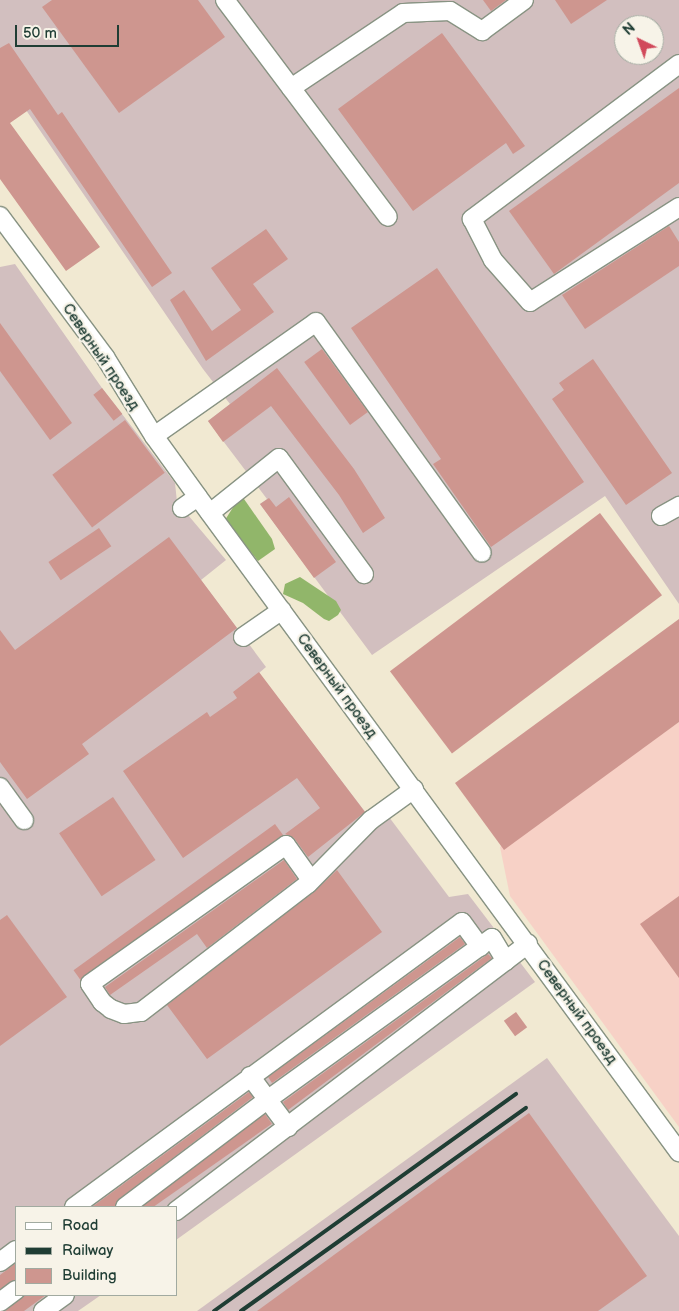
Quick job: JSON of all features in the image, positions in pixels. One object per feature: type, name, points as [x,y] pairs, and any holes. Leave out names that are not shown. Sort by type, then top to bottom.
[{"type":"street","points":[[225,0],[388,217]]},
{"type":"street","points":[[291,88],[403,13],[450,11],[482,31],[524,0]]},
{"type":"street","points":[[679,64],[472,219],[493,260],[530,302],[679,207]]},
{"type":"street","name":"Северный проезд","points":[[3,227],[105,357],[154,436],[198,497],[679,1152]]},
{"type":"street","points":[[154,436],[316,322],[482,553]]},
{"type":"street","points":[[210,513],[279,458],[364,574]]},
{"type":"street","points":[[182,508],[198,497]]},
{"type":"street","points":[[661,516],[679,506]]},
{"type":"street","points":[[243,637],[282,610]]},
{"type":"street","points":[[0,787],[24,820]]},
{"type":"street","points":[[311,880],[286,845],[90,984],[102,1002],[111,1009],[124,1014],[141,1012],[311,880],[371,820],[414,789]]},
{"type":"street","points":[[75,1206],[462,922],[480,947]]},
{"type":"street","points":[[126,1206],[268,1100],[492,938],[506,961]]},
{"type":"street","points":[[178,1210],[528,944]]},
{"type":"street","points":[[250,1076],[288,1127]]},
{"type":"street","points":[[0,1262],[15,1251]]},
{"type":"street","points":[[0,1302],[15,1291]]},
{"type":"street","points":[[44,1311],[64,1296]]},
{"type":"shaded area","points":[[0,0],[679,0],[679,604],[605,496],[372,655],[260,504],[267,499],[208,421],[230,404],[203,369],[0,72]]},
{"type":"shaded area","points":[[15,264],[102,388],[175,483],[177,502],[226,560],[201,580],[266,667],[259,673],[376,826],[389,817],[449,897],[468,894],[535,982],[178,1239],[178,1206],[15,1206],[15,1296],[100,1296],[78,1311],[0,1311],[0,267]]},
{"type":"shaded area","points":[[679,722],[679,1127],[510,896],[500,847]]},
{"type":"shaded area","points":[[547,1058],[679,1236],[679,1311],[197,1311]]},
{"type":"green space","points":[[239,498],[244,499],[272,539],[275,549],[258,561],[225,520]]},
{"type":"green space","points":[[300,577],[336,601],[341,610],[338,615],[329,621],[303,603],[283,594],[285,584]]},
{"type":"building","points":[[52,0],[198,0],[225,37],[119,113],[42,7]]},
{"type":"building","points":[[483,0],[506,0],[491,11]]},
{"type":"building","points":[[555,0],[607,0],[571,24]]},
{"type":"building","points":[[442,33],[525,146],[513,154],[506,143],[413,211],[338,109]]},
{"type":"building","points":[[9,43],[58,115],[62,112],[172,273],[152,287],[30,109],[10,123],[100,247],[66,271],[0,179],[0,48]]},
{"type":"building","points":[[679,88],[679,183],[554,274],[509,211]]},
{"type":"building","points":[[669,226],[679,242],[679,266],[585,329],[562,295]]},
{"type":"building","points":[[266,229],[288,259],[253,284],[274,312],[206,361],[170,300],[184,290],[212,331],[241,310],[211,268]]},
{"type":"building","points":[[437,268],[584,482],[491,547],[433,464],[441,459],[351,328]]},
{"type":"building","points":[[0,323],[72,423],[50,440],[0,371]]},
{"type":"building","points":[[322,349],[368,412],[350,425],[304,362]]},
{"type":"building","points":[[593,359],[672,473],[626,505],[552,399],[564,390],[559,383]]},
{"type":"building","points":[[277,368],[354,469],[385,518],[363,533],[339,495],[271,406],[223,442],[208,421]]},
{"type":"building","points":[[102,388],[122,414],[114,421],[93,395]]},
{"type":"building","points":[[125,420],[165,473],[92,527],[52,475]]},
{"type":"building","points":[[289,497],[336,562],[314,578],[260,504],[269,498],[276,507]]},
{"type":"building","points":[[600,513],[662,595],[452,754],[390,671]]},
{"type":"building","points":[[99,528],[111,546],[61,580],[48,562]]},
{"type":"building","points":[[169,537],[237,628],[82,744],[89,754],[27,799],[0,762],[0,630],[15,650]]},
{"type":"building","points":[[679,619],[679,722],[504,850],[455,783]]},
{"type":"building","points":[[259,672],[365,812],[308,857],[294,838],[285,834],[320,808],[297,778],[183,858],[123,771],[207,712],[210,717],[237,698],[233,692]]},
{"type":"building","points":[[113,797],[155,860],[102,896],[59,833]]},
{"type":"building","points":[[275,824],[283,835],[82,982],[74,970]]},
{"type":"building","points":[[284,860],[297,879],[207,948],[197,934],[110,995],[105,987]]},
{"type":"building","points":[[337,870],[382,932],[207,1059],[167,1005],[314,892]]},
{"type":"building","points":[[679,896],[679,978],[640,924]]},
{"type":"building","points":[[7,915],[67,997],[0,1046],[0,920]]},
{"type":"building","points":[[460,937],[465,944],[272,1083],[268,1077]]},
{"type":"building","points":[[488,954],[492,958],[288,1110],[283,1102]]},
{"type":"building","points":[[516,1012],[527,1027],[515,1036],[504,1021]]},
{"type":"building","points":[[249,1092],[253,1097],[119,1199],[116,1206],[93,1206]]},
{"type":"building","points":[[529,1113],[647,1276],[598,1311],[257,1311]]},
{"type":"building","points":[[265,1114],[272,1124],[155,1206],[141,1206],[139,1202]]},
{"type":"building","points":[[15,1264],[15,1281],[0,1289],[0,1275]]},
{"type":"building","points":[[24,1296],[45,1296],[24,1311],[5,1311]]},
{"type":"railway","points":[[214,1311],[516,1094]]},
{"type":"railway","points":[[241,1311],[526,1108]]}]
